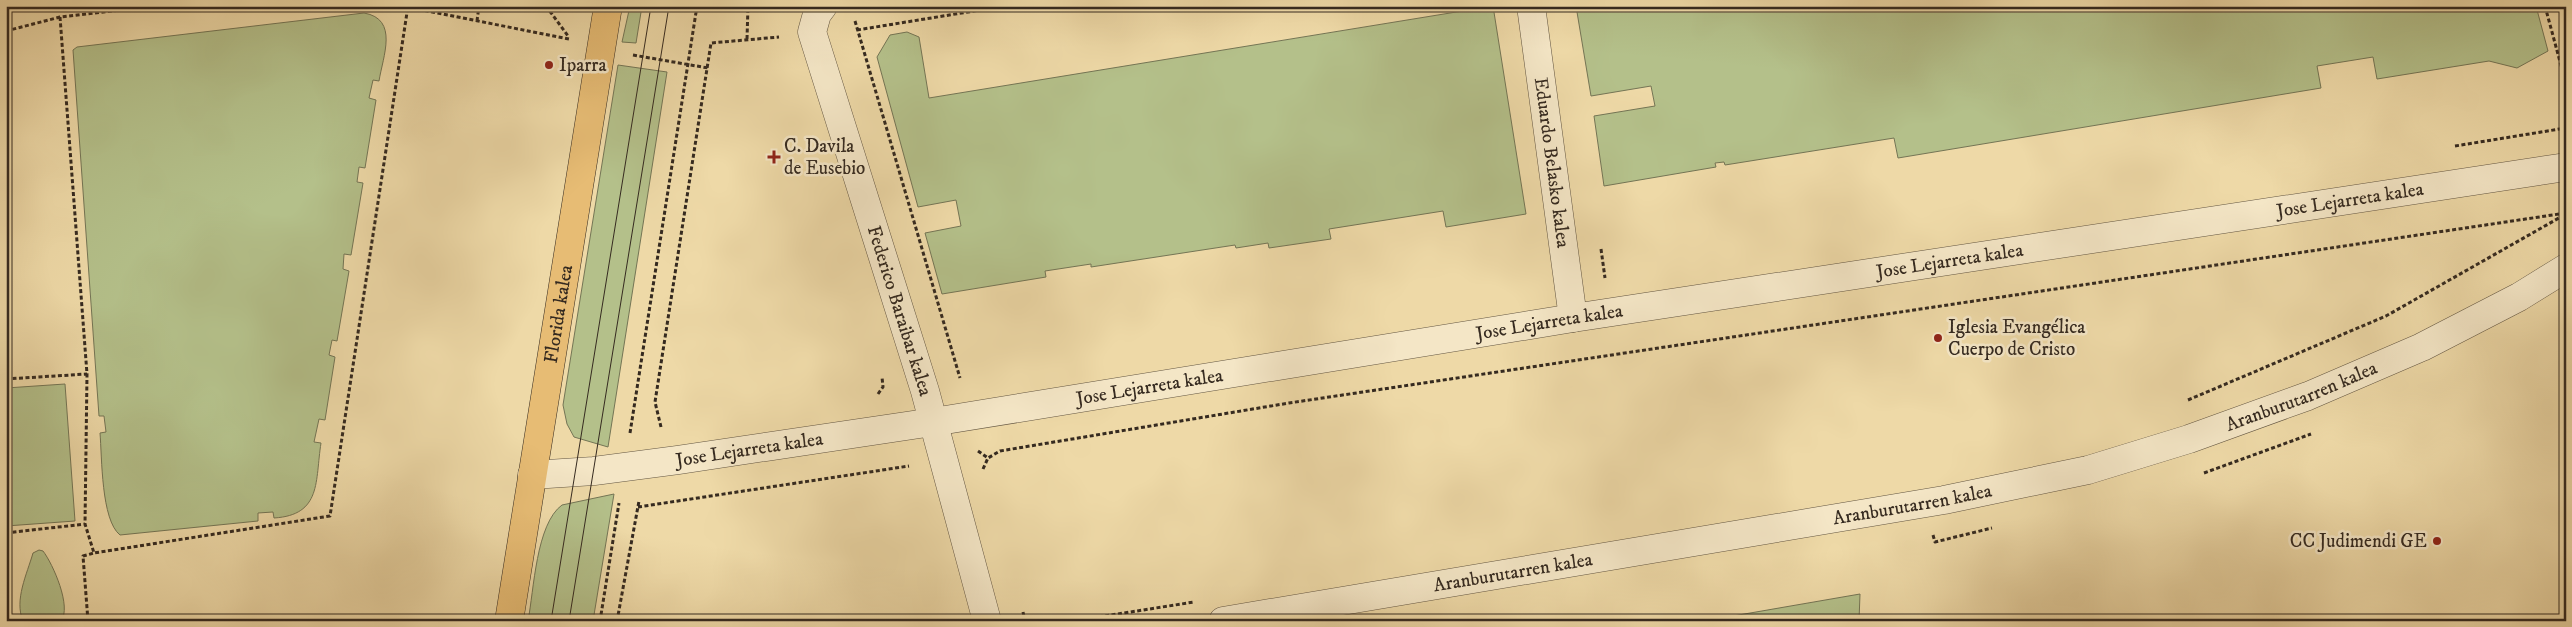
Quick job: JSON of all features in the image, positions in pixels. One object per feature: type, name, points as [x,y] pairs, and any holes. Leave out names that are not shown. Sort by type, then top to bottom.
[{"type":"main road","name":"Florida kalea","points":[[509,621],[608,6]]},
{"type":"street","name":"Federico Baraibar kalea","points":[[823,6],[817,14],[812,32],[933,422],[987,621]]},
{"type":"street","name":"Eduardo Belasko kalea","points":[[1531,6],[1573,318]]},
{"type":"street","name":"Jose Lejarreta kalea","points":[[532,475],[634,465],[933,422],[1573,318],[2566,167]]},
{"type":"street","name":"Aranburutarren kalea","points":[[1223,621],[1944,500],[2088,470],[2189,439],[2308,396],[2422,347],[2518,297],[2566,268]]},
{"type":"path","points":[[6,31],[60,17],[154,6]]},
{"type":"path","points":[[276,6],[296,10],[407,7],[689,66],[708,68]]},
{"type":"path","points":[[477,21],[479,6]]},
{"type":"path","points":[[600,621],[634,465],[697,6]]},
{"type":"path","points":[[747,39],[748,6]]},
{"type":"path","points":[[857,30],[1005,6]]},
{"type":"path","points":[[2545,6],[2566,84]]},
{"type":"path","points":[[88,621],[82,556],[330,516],[407,7]]},
{"type":"path","points":[[853,14],[962,384]]},
{"type":"path","points":[[60,17],[87,374],[85,524],[94,553]]},
{"type":"path","points":[[617,621],[638,506],[634,465],[661,427],[656,402],[712,43]]},
{"type":"path","points":[[638,506],[944,462],[978,452],[988,458],[1000,451],[1289,403],[2566,214]]},
{"type":"path","points":[[2185,401],[2386,316],[2566,214]]},
{"type":"path","points":[[6,380],[87,374]]},
{"type":"path","points":[[6,533],[85,524]]},
{"type":"path","points":[[1073,621],[1200,601]]},
{"type":"green space","points":[[630,6],[642,6],[636,43],[622,42]]},
{"type":"green space","points":[[1493,6],[1526,214],[1446,227],[1443,211],[1329,229],[1331,239],[1269,248],[1268,243],[1236,248],[1235,245],[1091,267],[1091,264],[1045,271],[1046,277],[942,294],[925,233],[961,226],[956,200],[918,207],[877,57],[890,35],[907,32],[919,37],[929,98]]},
{"type":"green space","points":[[1576,6],[2536,6],[2548,51],[2517,68],[2489,61],[2377,79],[2373,57],[2317,66],[2321,88],[1898,158],[1894,138],[1725,165],[1724,162],[1715,163],[1716,167],[1604,186],[1594,116],[1655,106],[1651,86],[1591,96]]},
{"type":"green space","points":[[364,13],[375,17],[382,23],[386,40],[385,50],[379,81],[373,80],[369,98],[376,100],[365,168],[359,167],[357,182],[363,183],[351,255],[344,254],[343,269],[349,271],[337,341],[332,340],[329,355],[335,357],[325,420],[319,419],[314,442],[321,443],[313,494],[301,510],[290,515],[274,518],[273,512],[258,513],[258,521],[120,535],[109,516],[102,472],[100,433],[106,432],[104,416],[99,416],[73,50],[77,47]]},
{"type":"green space","points":[[618,65],[667,72],[608,447],[574,437],[567,424],[563,405]]},
{"type":"green space","points":[[65,384],[75,521],[6,526],[6,388]]},
{"type":"green space","points":[[614,494],[593,621],[528,621],[541,542],[553,514],[562,505]]},
{"type":"green space","points":[[39,550],[43,551],[47,557],[60,586],[64,606],[64,615],[61,621],[23,621],[20,604],[22,587],[33,553]]},
{"type":"green space","points":[[1860,594],[1859,621],[1704,621]]},
{"type":"tram line","points":[[551,621],[651,6]]},
{"type":"tram line","points":[[569,621],[669,6]]},
{"type":"place","name":"Iparra","points":[[549,65]]},
{"type":"place","name":"C. Davila de Eusebio","points":[[774,157]]},
{"type":"place","name":"Iglesia Evangélica Cuerpo de Cristo","points":[[1938,338]]},
{"type":"place","name":"CC Judimendi GE","points":[[2437,541]]}]
